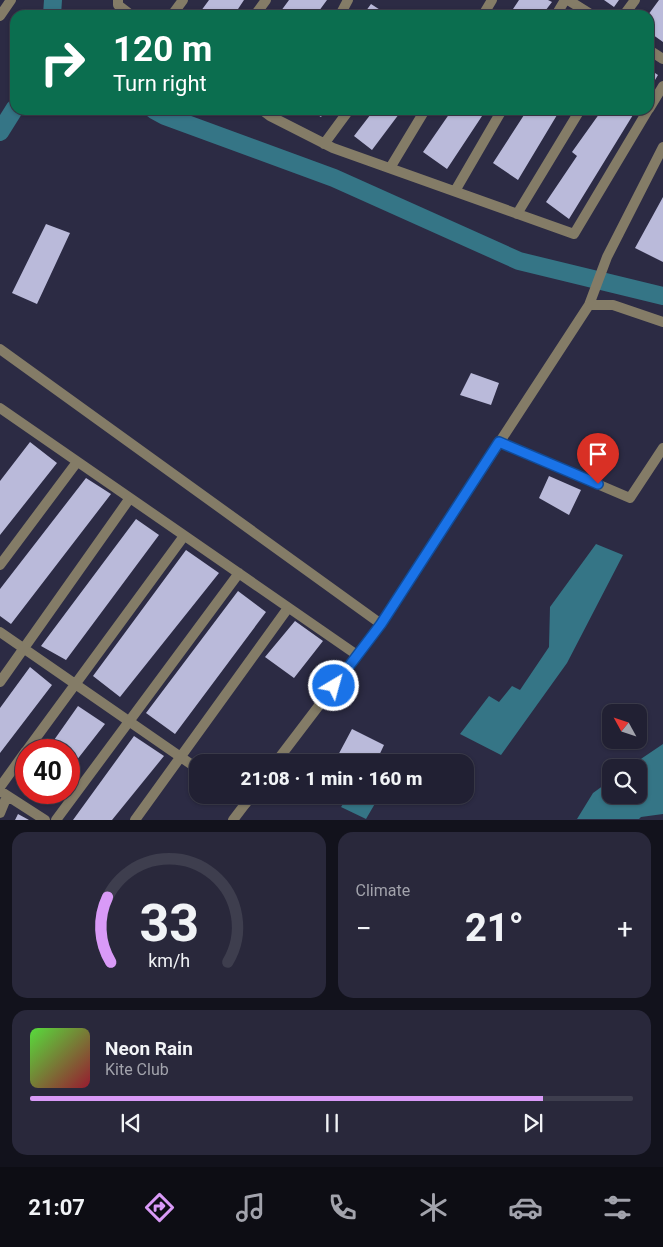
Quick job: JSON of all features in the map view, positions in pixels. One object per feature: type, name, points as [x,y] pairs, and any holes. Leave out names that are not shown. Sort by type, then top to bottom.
[{"type":"street","points":[[118,0],[118,6],[124,10]]},
{"type":"street","points":[[567,0],[584,10]]},
{"type":"street","points":[[654,100],[663,86]]},
{"type":"street","points":[[274,115],[333,148],[574,234],[645,115]]},
{"type":"street","points":[[324,144],[345,115]]},
{"type":"street","points":[[390,168],[422,115]]},
{"type":"street","points":[[455,191],[499,115]]},
{"type":"street","points":[[517,214],[577,115]]},
{"type":"street","points":[[282,754],[381,624],[589,305],[607,257],[663,147]]},
{"type":"street","points":[[589,305],[613,305],[663,322]]},
{"type":"street","points":[[0,348],[381,624]]},
{"type":"street","points":[[0,408],[357,655]]},
{"type":"street","points":[[499,442],[630,498],[663,448]]},
{"type":"street","points":[[0,565],[77,462]]},
{"type":"street","points":[[0,682],[130,498]]},
{"type":"street","points":[[36,739],[184,536]]},
{"type":"street","points":[[56,820],[238,573]]},
{"type":"street","points":[[135,820],[288,608]]},
{"type":"street","points":[[0,632],[189,763]]},
{"type":"street","points":[[0,787],[15,767]]},
{"type":"street","points":[[0,812],[3,794],[45,820]]},
{"type":"street","points":[[233,820],[245,804]]},
{"type":"water","points":[[596,544],[623,555],[567,663],[501,755],[460,734],[489,696],[499,702],[512,686],[520,690],[549,647],[550,607]]},
{"type":"water","points":[[663,744],[663,814],[641,817],[639,819],[577,819],[593,793],[602,786],[602,804],[647,804],[647,759],[641,759]]},
{"type":"water","points":[[343,804],[375,804],[366,819],[341,807]]},
{"type":"building","points":[[209,0],[244,0],[237,10],[202,10]]},
{"type":"building","points":[[289,0],[327,0],[320,10],[282,10]]},
{"type":"building","points":[[519,0],[548,0],[552,2],[546,10],[512,10]]},
{"type":"building","points":[[604,0],[619,0],[614,7]]},
{"type":"building","points":[[659,0],[663,0],[663,42],[654,36],[654,10],[652,10]]},
{"type":"building","points":[[371,4],[380,10],[367,10]]},
{"type":"building","points":[[654,72],[658,75],[654,82]]},
{"type":"building","points":[[370,115],[398,115],[372,150],[354,136]]},
{"type":"building","points":[[449,115],[483,115],[447,169],[423,152]]},
{"type":"building","points":[[524,115],[557,115],[518,180],[493,163]]},
{"type":"building","points":[[598,115],[633,115],[569,219],[546,202],[577,156],[572,152]]},
{"type":"building","points":[[663,197],[663,262],[635,248]]},
{"type":"building","points":[[46,224],[70,233],[37,304],[12,293]]},
{"type":"building","points":[[471,373],[499,383],[491,405],[460,395]]},
{"type":"building","points":[[30,442],[57,463],[0,535],[0,481]]},
{"type":"building","points":[[549,476],[581,490],[569,515],[539,498]]},
{"type":"building","points":[[86,478],[111,494],[11,624],[0,616],[0,589]]},
{"type":"building","points":[[136,519],[159,535],[66,660],[41,646]]},
{"type":"building","points":[[186,550],[219,573],[120,697],[93,676]]},
{"type":"building","points":[[238,591],[266,612],[175,734],[146,713]]},
{"type":"building","points":[[295,621],[323,641],[294,678],[265,657]]},
{"type":"building","points":[[30,667],[52,685],[0,753],[0,708]]},
{"type":"building","points":[[78,706],[105,724],[80,756],[80,739],[55,739]]},
{"type":"building","points":[[352,729],[384,745],[380,754],[339,754]]},
{"type":"building","points":[[134,736],[164,756],[112,820],[73,820]]},
{"type":"building","points":[[18,814],[29,820],[15,820]]},
{"type":"waterway","points":[[52,10],[53,0]]},
{"type":"waterway","points":[[0,132],[11,115]]},
{"type":"waterway","points":[[163,115],[334,178],[519,261],[663,296]]},
{"type":"route","points":[[334,686],[381,624],[499,442],[598,484]]}]
